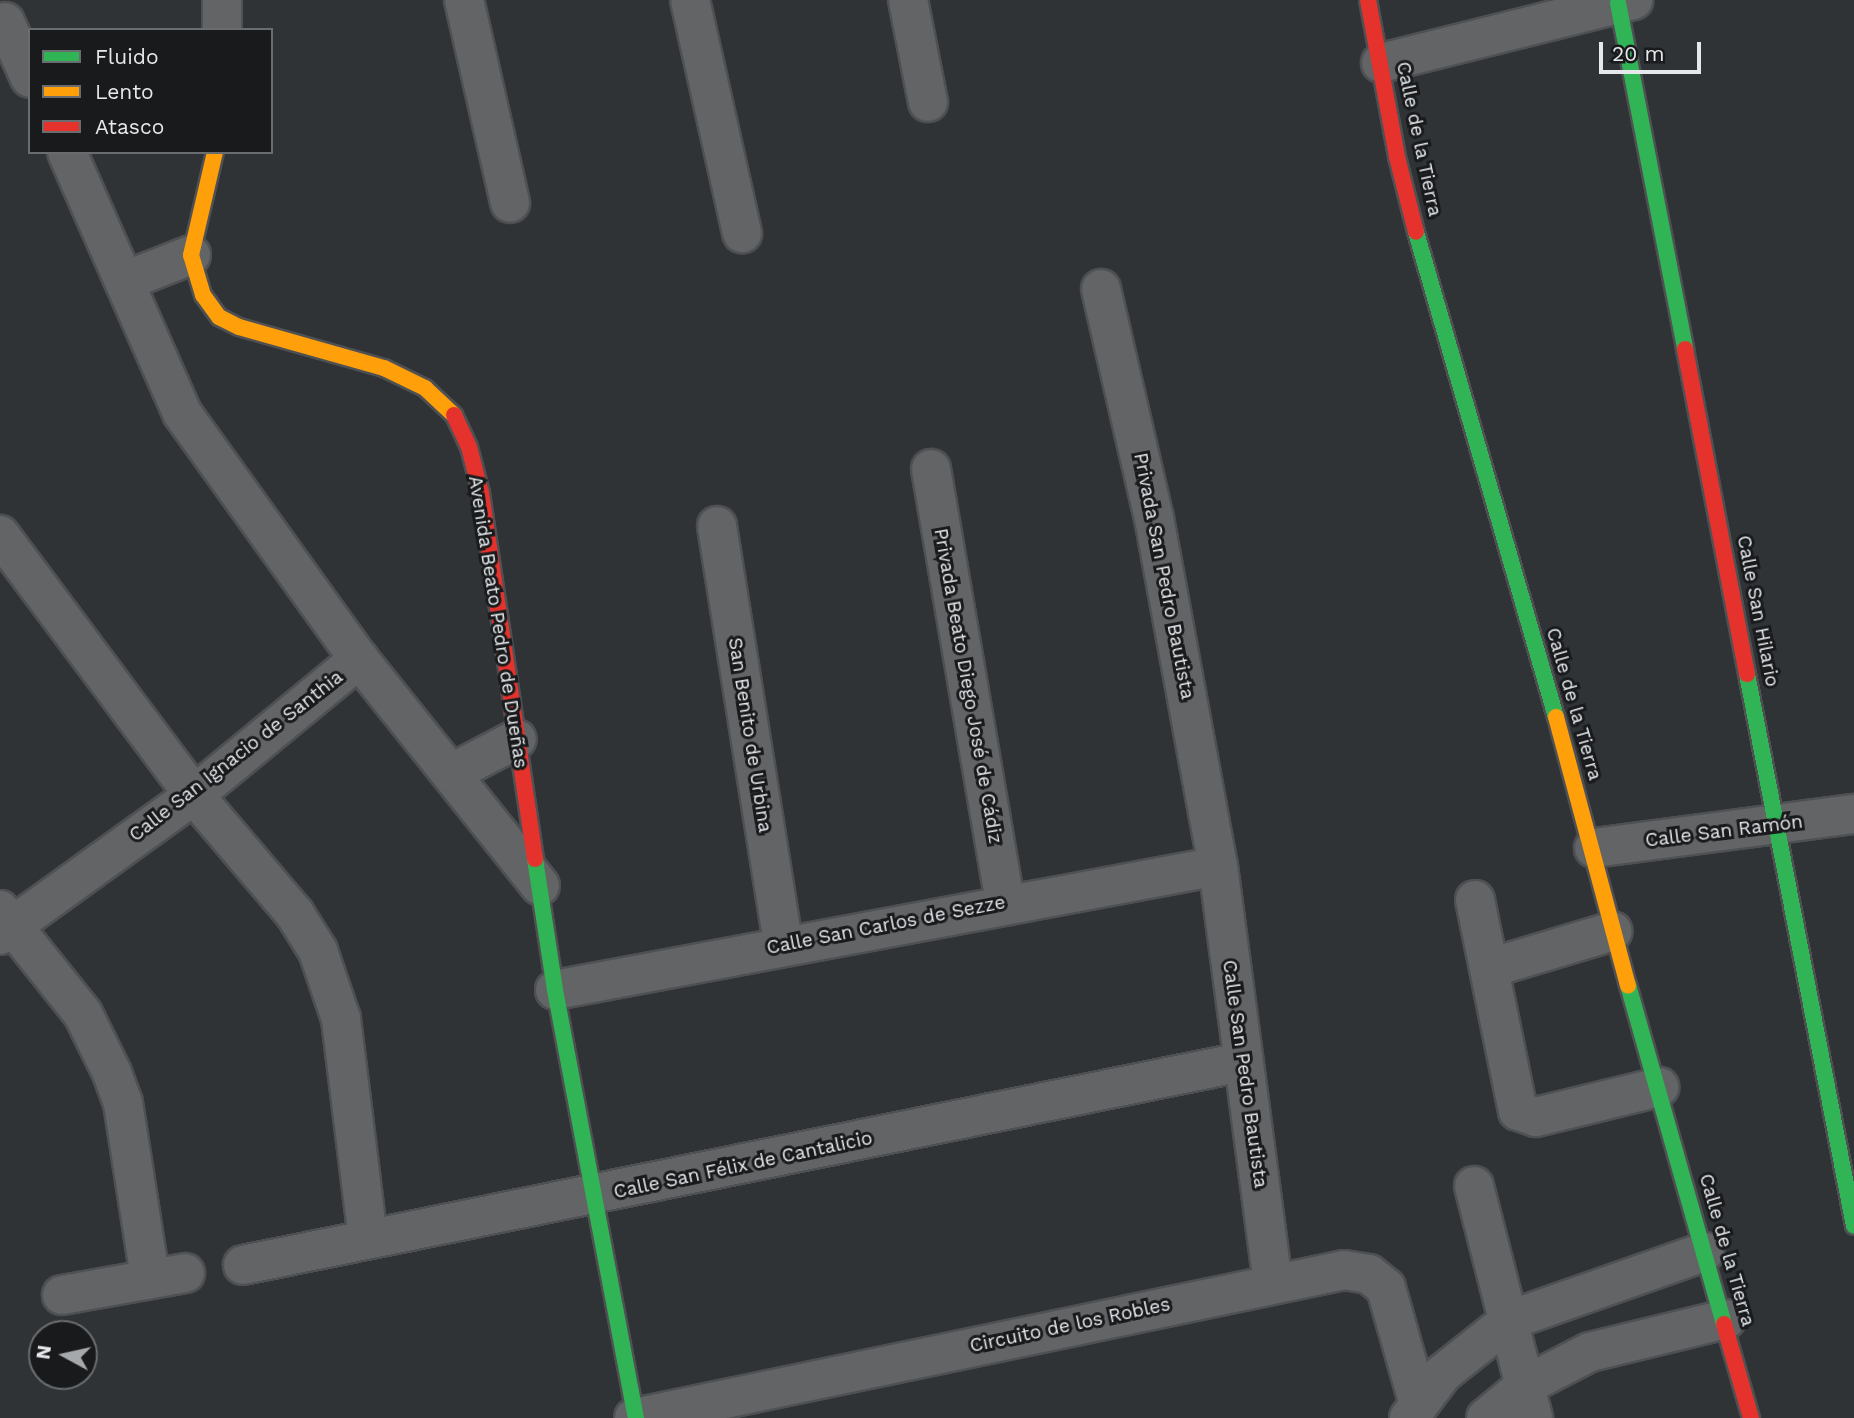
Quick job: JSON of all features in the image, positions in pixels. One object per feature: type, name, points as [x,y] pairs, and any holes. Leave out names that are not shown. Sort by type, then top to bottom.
[{"type":"street","points":[[222,0],[222,28]]},
{"type":"street","points":[[464,0],[510,203]]},
{"type":"street","points":[[690,0],[742,233]]},
{"type":"street","points":[[908,0],[928,102]]},
{"type":"street","name":"Calle de la Tierra","points":[[1368,0],[1397,157],[1427,273],[1594,848],[1613,931],[1704,1252],[1726,1318],[1751,1418]]},
{"type":"street","points":[[1381,63],[1626,2]]},
{"type":"street","name":"Calle San Hilario","points":[[1626,2],[1854,1226]]},
{"type":"street","points":[[8,17],[28,72]]},
{"type":"street","name":"Avenida Beato Pedro de Dueñas","points":[[68,154],[182,414],[359,659],[540,886]]},
{"type":"street","name":"Avenida Beato Pedro de Dueñas","points":[[215,154],[191,254],[203,295],[219,317],[239,327],[383,368],[425,388],[453,413],[469,447],[481,493],[555,990],[635,1418]]},
{"type":"street","points":[[125,281],[191,254]]},
{"type":"street","name":"Privada San Pedro Bautista","points":[[1101,289],[1154,518],[1218,866]]},
{"type":"street","name":"Privada Beato Diego José de Cádiz","points":[[931,469],[1005,902]]},
{"type":"street","name":"San Benito de Urbina","points":[[717,526],[783,944]]},
{"type":"street","points":[[0,535],[194,795],[295,914],[332,986],[341,1019],[368,1238]]},
{"type":"street","name":"Calle San Ignacio de Santhia","points":[[4,924],[194,795],[359,659]]},
{"type":"street","points":[[452,773],[517,739]]},
{"type":"street","name":"Calle San Ramón","points":[[1594,848],[1854,814]]},
{"type":"street","name":"Calle San Carlos de Sezze","points":[[555,990],[1005,902],[1218,866]]},
{"type":"street","name":"Calle San Pedro Bautista","points":[[1218,866],[1273,1282]]},
{"type":"street","points":[[1475,900],[1518,1111],[1535,1117],[1659,1087]]},
{"type":"street","points":[[4,924],[83,1014],[112,1073],[123,1103],[168,1275],[62,1296]]},
{"type":"street","points":[[1490,968],[1613,931]]},
{"type":"street","name":"Calle San Félix de Cantalicio","points":[[243,1265],[1242,1062]]},
{"type":"street","points":[[1474,1186],[1529,1402]]},
{"type":"street","points":[[1413,1410],[1470,1349],[1510,1320],[1704,1252]]},
{"type":"street","name":"Circuito de los Robles","points":[[635,1418],[1273,1282],[1344,1270],[1369,1274],[1386,1288],[1413,1410]]},
{"type":"street","points":[[1486,1418],[1529,1402],[1590,1352],[1726,1318]]},
{"type":"traffic: fast","points":[[1618,3],[1685,349]]},
{"type":"traffic: fast","points":[[1416,232],[1556,717]]},
{"type":"traffic: fast","points":[[1747,674],[1854,1226]]},
{"type":"traffic: fast","points":[[535,859],[555,990],[636,1418]]},
{"type":"traffic: fast","points":[[1628,985],[1724,1324]]},
{"type":"traffic: slow","points":[[215,154],[191,255],[203,295],[219,317],[239,327],[384,368],[425,388],[454,415]]},
{"type":"traffic: slow","points":[[1556,717],[1628,985]]},
{"type":"traffic: jam","points":[[1368,0],[1397,157],[1416,232]]},
{"type":"traffic: jam","points":[[1685,349],[1747,674]]},
{"type":"traffic: jam","points":[[454,415],[469,447],[481,493],[535,859]]},
{"type":"traffic: jam","points":[[1724,1324],[1751,1418]]}]
